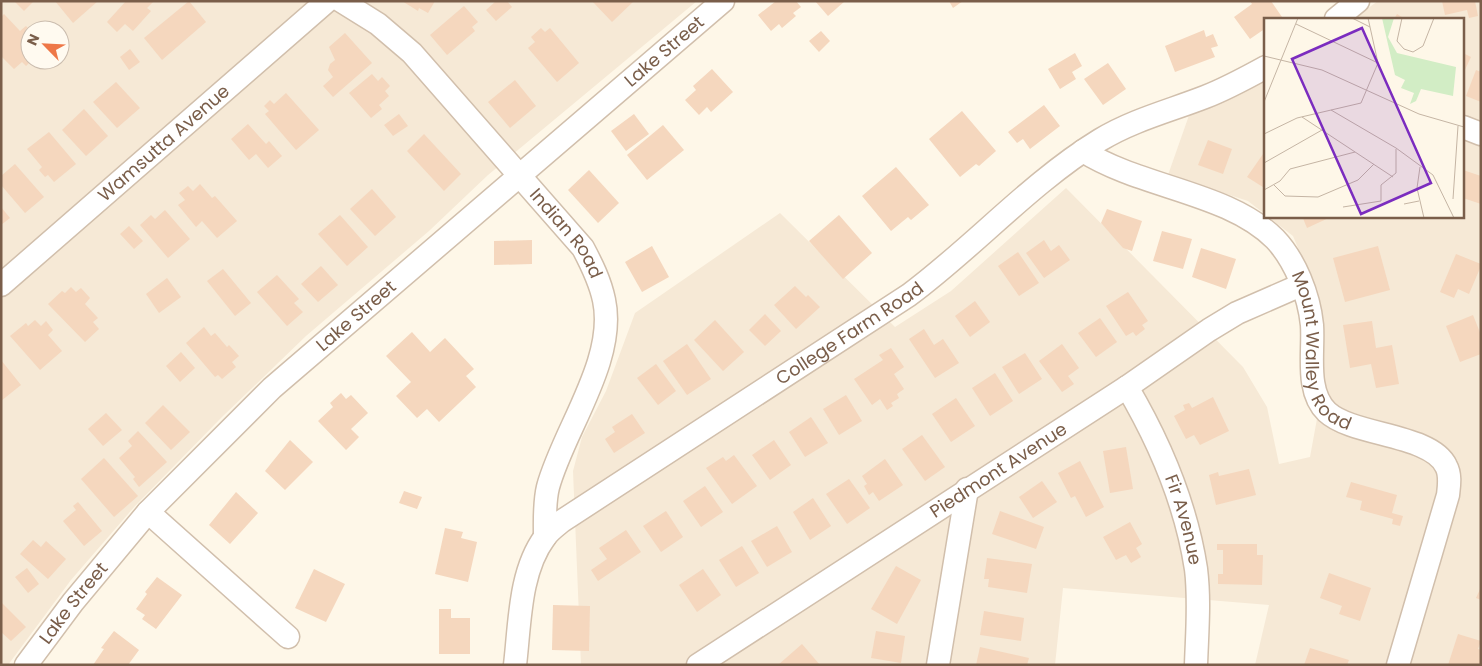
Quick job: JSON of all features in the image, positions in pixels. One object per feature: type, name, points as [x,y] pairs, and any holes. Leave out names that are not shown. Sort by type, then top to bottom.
[{"type":"street","name":"Wamsutta Avenue","points":[[1,284],[327,1]]},
{"type":"street","name":"Indian Road","points":[[341,1],[378,24],[412,53],[520,174],[582,248],[596,273],[605,302],[604,333],[599,363],[548,488],[545,536]]},
{"type":"street","name":"Lake Street","points":[[26,665],[73,602],[148,512],[272,388],[723,1]]},
{"type":"street","points":[[1337,18],[1358,1]]},
{"type":"street","name":"College Farm Road","points":[[515,665],[526,584],[533,558],[545,536],[584,506],[909,295],[947,266],[1045,180],[1083,151],[1126,126],[1206,97],[1264,67]]},
{"type":"street","points":[[1464,128],[1481,134]]},
{"type":"street","name":"Mount Walley Road","points":[[1083,151],[1120,171],[1215,203],[1253,221],[1274,239],[1283,250],[1301,285],[1309,306],[1312,324],[1314,387],[1322,407],[1333,416],[1348,424],[1406,441],[1428,450],[1442,460],[1448,472],[1448,495],[1398,665]]},
{"type":"street","name":"Piedmont Avenue","points":[[698,665],[1127,387],[1237,313],[1301,285]]},
{"type":"street","name":"Fir Avenue","points":[[1127,387],[1152,428],[1179,500],[1196,568],[1198,609],[1196,665]]},
{"type":"street","points":[[938,665],[967,489]]},
{"type":"street","points":[[148,512],[288,637]]},
{"type":"shaded area","points":[[1,1],[697,1],[488,175],[429,231],[306,336],[222,417],[135,506],[71,580],[8,665],[1,665]]},
{"type":"shaded area","points":[[1378,1],[1481,1],[1481,665],[1255,665],[1269,605],[1063,588],[1055,665],[581,665],[573,471],[582,437],[606,391],[635,313],[780,213],[895,327],[951,291],[1066,188],[1243,367],[1267,407],[1279,464],[1310,457],[1323,386],[1314,286],[1293,236],[1270,218],[1464,218],[1464,18],[1354,18]]},
{"type":"shaded area","points":[[1264,77],[1264,213],[1248,201],[1168,175],[1193,104]]},
{"type":"building","points":[[14,1],[34,1],[24,11]]},
{"type":"building","points":[[55,1],[98,1],[73,23]]},
{"type":"building","points":[[126,1],[154,1],[147,8],[151,11],[133,31],[125,24],[117,32],[107,22]]},
{"type":"building","points":[[189,1],[206,22],[162,60],[144,38]]},
{"type":"building","points":[[402,1],[435,1],[428,13],[419,8],[418,11]]},
{"type":"building","points":[[496,1],[507,1],[512,7],[496,21],[486,10]]},
{"type":"building","points":[[592,1],[634,1],[612,22]]},
{"type":"building","points":[[776,1],[796,1],[801,7],[793,13],[796,16],[782,28],[779,24],[771,31],[758,15]]},
{"type":"building","points":[[815,1],[845,1],[828,16]]},
{"type":"building","points":[[949,1],[963,1],[953,8]]},
{"type":"building","points":[[1250,1],[1271,1],[1282,17],[1264,18],[1264,29],[1250,39],[1234,17],[1252,4]]},
{"type":"building","points":[[1442,1],[1475,1],[1478,16],[1469,18],[1467,10],[1445,15]]},
{"type":"building","points":[[464,6],[478,22],[472,27],[475,31],[447,55],[430,35]]},
{"type":"building","points":[[4,14],[20,31],[20,64],[14,69],[1,56],[1,17]]},
{"type":"building","points":[[1397,14],[1403,18],[1395,18]]},
{"type":"building","points":[[541,28],[545,32],[550,28],[579,63],[557,82],[528,48],[535,42],[531,37]]},
{"type":"building","points":[[1204,30],[1206,37],[1213,34],[1218,46],[1211,48],[1215,57],[1175,72],[1165,46]]},
{"type":"building","points":[[821,31],[830,41],[819,52],[809,41]]},
{"type":"building","points":[[345,33],[372,63],[333,97],[323,86],[333,77],[328,70],[330,64],[335,60],[329,47]]},
{"type":"building","points":[[130,49],[140,62],[129,70],[120,57]]},
{"type":"building","points":[[1075,53],[1082,66],[1072,72],[1076,79],[1060,89],[1048,69]]},
{"type":"building","points":[[1464,54],[1471,57],[1464,72]]},
{"type":"building","points":[[1108,63],[1126,89],[1103,105],[1084,79]]},
{"type":"building","points":[[712,69],[733,92],[711,112],[707,107],[699,115],[685,100],[696,90],[693,86]]},
{"type":"building","points":[[1476,70],[1481,72],[1481,102],[1466,96]]},
{"type":"building","points":[[372,74],[378,81],[382,77],[390,86],[385,91],[389,96],[379,105],[382,109],[371,118],[349,93]]},
{"type":"building","points":[[515,80],[536,106],[510,128],[488,102]]},
{"type":"building","points":[[116,82],[140,108],[117,128],[93,102]]},
{"type":"building","points":[[286,93],[319,130],[296,150],[265,114],[269,111],[264,106],[270,100],[274,104]]},
{"type":"building","points":[[1044,105],[1060,126],[1030,149],[1023,139],[1017,143],[1008,132]]},
{"type":"building","points":[[84,109],[108,136],[86,156],[62,130]]},
{"type":"building","points":[[962,111],[996,151],[979,166],[976,164],[960,177],[929,139]]},
{"type":"building","points":[[399,114],[408,126],[393,136],[384,125]]},
{"type":"building","points":[[634,114],[649,134],[626,151],[611,131]]},
{"type":"building","points":[[248,124],[266,144],[269,141],[282,156],[268,168],[256,154],[249,160],[231,139]]},
{"type":"building","points":[[663,125],[684,150],[647,180],[627,155]]},
{"type":"building","points":[[49,132],[76,164],[54,182],[48,175],[45,177],[39,170],[42,167],[27,149]]},
{"type":"building","points":[[424,134],[461,174],[444,191],[407,151]]},
{"type":"building","points":[[1208,140],[1232,149],[1223,174],[1198,165]]},
{"type":"building","points":[[1263,154],[1264,155],[1264,188],[1247,177]]},
{"type":"building","points":[[15,164],[44,197],[25,213],[1,185],[1,176]]},
{"type":"building","points":[[896,167],[929,205],[911,220],[908,217],[891,231],[862,196]]},
{"type":"building","points":[[589,170],[619,203],[598,223],[568,190]]},
{"type":"building","points":[[1464,170],[1481,176],[1481,204],[1464,198]]},
{"type":"building","points":[[200,184],[212,198],[215,196],[237,221],[217,238],[202,221],[196,227],[178,205],[185,200],[179,193],[188,186],[193,191]]},
{"type":"building","points":[[372,189],[396,217],[375,236],[350,209]]},
{"type":"building","points":[[1,207],[10,218],[1,225]]},
{"type":"building","points":[[1107,209],[1142,221],[1132,251],[1123,248],[1101,223]]},
{"type":"building","points":[[165,210],[190,239],[168,258],[140,225],[151,215],[155,219]]},
{"type":"building","points":[[340,215],[368,247],[347,266],[318,234]]},
{"type":"building","points":[[839,215],[872,253],[843,279],[809,241]]},
{"type":"building","points":[[1303,218],[1329,218],[1307,228]]},
{"type":"building","points":[[129,226],[143,241],[134,249],[120,234]]},
{"type":"building","points":[[1162,231],[1192,239],[1183,269],[1153,261]]},
{"type":"building","points":[[532,240],[532,264],[494,265],[494,241]]},
{"type":"building","points":[[1044,240],[1051,251],[1059,245],[1070,260],[1044,278],[1026,253]]},
{"type":"building","points":[[652,246],[669,277],[642,292],[625,262]]},
{"type":"building","points":[[1378,246],[1390,290],[1345,302],[1333,258]]},
{"type":"building","points":[[1201,248],[1236,259],[1226,289],[1192,277]]},
{"type":"building","points":[[1018,252],[1039,283],[1019,296],[998,266]]},
{"type":"building","points":[[1456,254],[1481,264],[1481,266],[1469,294],[1458,289],[1454,298],[1440,292]]},
{"type":"building","points":[[321,266],[338,285],[318,302],[301,284]]},
{"type":"building","points":[[223,269],[251,303],[235,316],[207,281]]},
{"type":"building","points":[[277,275],[299,299],[294,303],[303,312],[287,326],[257,292]]},
{"type":"building","points":[[167,278],[181,297],[159,313],[146,294]]},
{"type":"building","points":[[795,286],[820,307],[796,329],[774,305]]},
{"type":"building","points":[[71,287],[76,292],[81,288],[90,298],[85,304],[98,318],[93,322],[99,329],[85,342],[48,304],[62,291],[65,293]]},
{"type":"building","points":[[1128,292],[1148,321],[1142,325],[1145,329],[1136,336],[1133,332],[1126,336],[1106,306]]},
{"type":"building","points":[[975,301],[990,322],[970,337],[955,316]]},
{"type":"building","points":[[765,314],[781,331],[765,346],[749,330]]},
{"type":"building","points":[[1473,315],[1481,335],[1481,354],[1460,362],[1446,326]]},
{"type":"building","points":[[1100,318],[1117,342],[1096,357],[1078,333]]},
{"type":"building","points":[[35,320],[41,326],[46,321],[53,330],[48,335],[62,351],[40,370],[10,336],[26,323],[28,326]]},
{"type":"building","points":[[715,320],[744,352],[723,371],[694,340]]},
{"type":"building","points":[[1372,321],[1376,348],[1392,345],[1399,384],[1376,388],[1371,364],[1350,368],[1343,325]]},
{"type":"building","points":[[204,327],[211,336],[215,333],[227,347],[229,345],[239,356],[232,362],[236,367],[222,379],[218,375],[215,377],[186,343]]},
{"type":"building","points":[[924,329],[934,345],[943,339],[959,363],[935,378],[909,339]]},
{"type":"building","points":[[412,332],[430,352],[445,338],[474,369],[466,376],[476,387],[439,422],[427,409],[417,418],[396,396],[411,382],[386,356]]},
{"type":"building","points":[[687,344],[711,379],[687,395],[663,361]]},
{"type":"building","points":[[1062,344],[1079,368],[1068,376],[1074,384],[1062,392],[1039,361]]},
{"type":"building","points":[[891,348],[904,367],[894,374],[904,389],[897,394],[899,398],[891,403],[893,406],[887,410],[880,399],[872,405],[854,379],[883,360],[879,355]]},
{"type":"building","points":[[181,352],[195,368],[180,382],[166,366]]},
{"type":"building","points":[[1025,353],[1042,379],[1019,394],[1002,367]]},
{"type":"building","points":[[1,360],[21,385],[1,401]]},
{"type":"building","points":[[656,364],[676,391],[658,405],[637,378]]},
{"type":"building","points":[[995,373],[1013,401],[990,416],[972,388]]},
{"type":"building","points":[[341,393],[346,399],[351,395],[368,413],[351,429],[359,437],[346,450],[318,421],[333,407],[330,403]]},
{"type":"building","points":[[846,395],[862,421],[839,435],[823,409]]},
{"type":"building","points":[[1213,397],[1229,431],[1200,445],[1194,435],[1186,439],[1174,416],[1185,410],[1183,405],[1189,403],[1192,408]]},
{"type":"building","points":[[956,398],[975,426],[951,442],[932,414]]},
{"type":"building","points":[[163,405],[190,432],[171,450],[145,423]]},
{"type":"building","points":[[106,413],[122,430],[103,446],[88,429]]},
{"type":"building","points":[[632,414],[645,433],[614,453],[605,439],[615,432],[612,427]]},
{"type":"building","points":[[811,417],[828,443],[805,457],[789,432]]},
{"type":"building","points":[[138,431],[167,462],[139,487],[133,479],[135,477],[119,458],[132,446],[128,441]]},
{"type":"building","points":[[922,435],[945,467],[925,481],[902,449]]},
{"type":"building","points":[[290,440],[313,462],[285,490],[265,471]]},
{"type":"building","points":[[774,440],[791,465],[770,480],[752,455]]},
{"type":"building","points":[[1126,447],[1133,489],[1110,493],[1103,451]]},
{"type":"building","points":[[734,455],[757,486],[732,504],[706,468],[723,457],[726,461]]},
{"type":"building","points":[[104,458],[138,496],[114,517],[81,479]]},
{"type":"building","points":[[885,459],[903,485],[879,501],[873,492],[869,495],[864,486],[867,484],[862,476]]},
{"type":"building","points":[[1080,461],[1104,507],[1086,517],[1075,496],[1071,498],[1058,473]]},
{"type":"building","points":[[1249,469],[1256,495],[1216,505],[1209,475],[1218,472],[1219,476]]},
{"type":"building","points":[[849,479],[870,508],[847,524],[826,494]]},
{"type":"building","points":[[1042,481],[1057,502],[1033,518],[1019,497]]},
{"type":"building","points":[[1351,482],[1397,495],[1392,513],[1403,516],[1400,526],[1392,524],[1393,519],[1360,510],[1362,501],[1346,497]]},
{"type":"building","points":[[705,486],[723,512],[701,527],[683,501]]},
{"type":"building","points":[[404,491],[422,497],[417,509],[399,503]]},
{"type":"building","points":[[236,492],[258,513],[230,544],[209,525]]},
{"type":"building","points":[[813,498],[831,526],[810,540],[793,512]]},
{"type":"building","points":[[78,502],[102,531],[84,546],[63,521],[76,510],[73,506]]},
{"type":"building","points":[[666,511],[683,537],[661,552],[643,526]]},
{"type":"building","points":[[1000,511],[1044,527],[1036,549],[992,534]]},
{"type":"building","points":[[1130,522],[1142,544],[1136,548],[1141,557],[1131,563],[1126,555],[1116,560],[1103,537]]},
{"type":"building","points":[[777,526],[792,552],[767,567],[751,541]]},
{"type":"building","points":[[445,528],[463,532],[461,538],[477,542],[468,582],[435,574]]},
{"type":"building","points":[[626,530],[641,552],[598,581],[591,570],[607,559],[599,548]]},
{"type":"building","points":[[33,540],[41,547],[46,541],[66,559],[48,579],[20,554]]},
{"type":"building","points":[[1217,544],[1257,544],[1257,555],[1263,555],[1262,585],[1218,584],[1218,574],[1223,574],[1223,550],[1217,550]]},
{"type":"building","points":[[742,546],[759,573],[736,587],[719,560]]},
{"type":"building","points":[[987,558],[1032,564],[1027,593],[988,587],[989,579],[984,579]]},
{"type":"building","points":[[896,566],[921,580],[897,624],[871,609]]},
{"type":"building","points":[[27,568],[39,584],[28,593],[15,577]]},
{"type":"building","points":[[314,569],[345,584],[326,622],[295,608]]},
{"type":"building","points":[[703,569],[721,595],[697,612],[679,585]]},
{"type":"building","points":[[1329,573],[1371,588],[1360,621],[1339,614],[1342,606],[1320,598]]},
{"type":"building","points":[[157,577],[182,595],[156,629],[142,619],[145,615],[136,609],[147,594],[145,592]]},
{"type":"building","points":[[1481,587],[1481,600],[1476,598]]},
{"type":"building","points":[[1,602],[26,627],[11,641],[1,632]]},
{"type":"building","points":[[553,605],[590,606],[589,651],[552,650]]},
{"type":"building","points":[[439,609],[451,609],[451,618],[470,618],[470,654],[439,654]]},
{"type":"building","points":[[984,611],[1024,618],[1021,641],[980,635]]},
{"type":"building","points":[[114,631],[139,650],[128,665],[93,665],[104,649],[101,648]]},
{"type":"building","points":[[876,631],[905,636],[901,663],[871,658]]},
{"type":"building","points":[[1458,634],[1481,641],[1478,649],[1481,650],[1481,665],[1448,665]]},
{"type":"building","points":[[802,644],[820,665],[778,665]]},
{"type":"building","points":[[980,647],[1029,658],[1027,665],[976,665]]},
{"type":"building","points":[[1310,648],[1349,660],[1347,665],[1304,665]]}]
